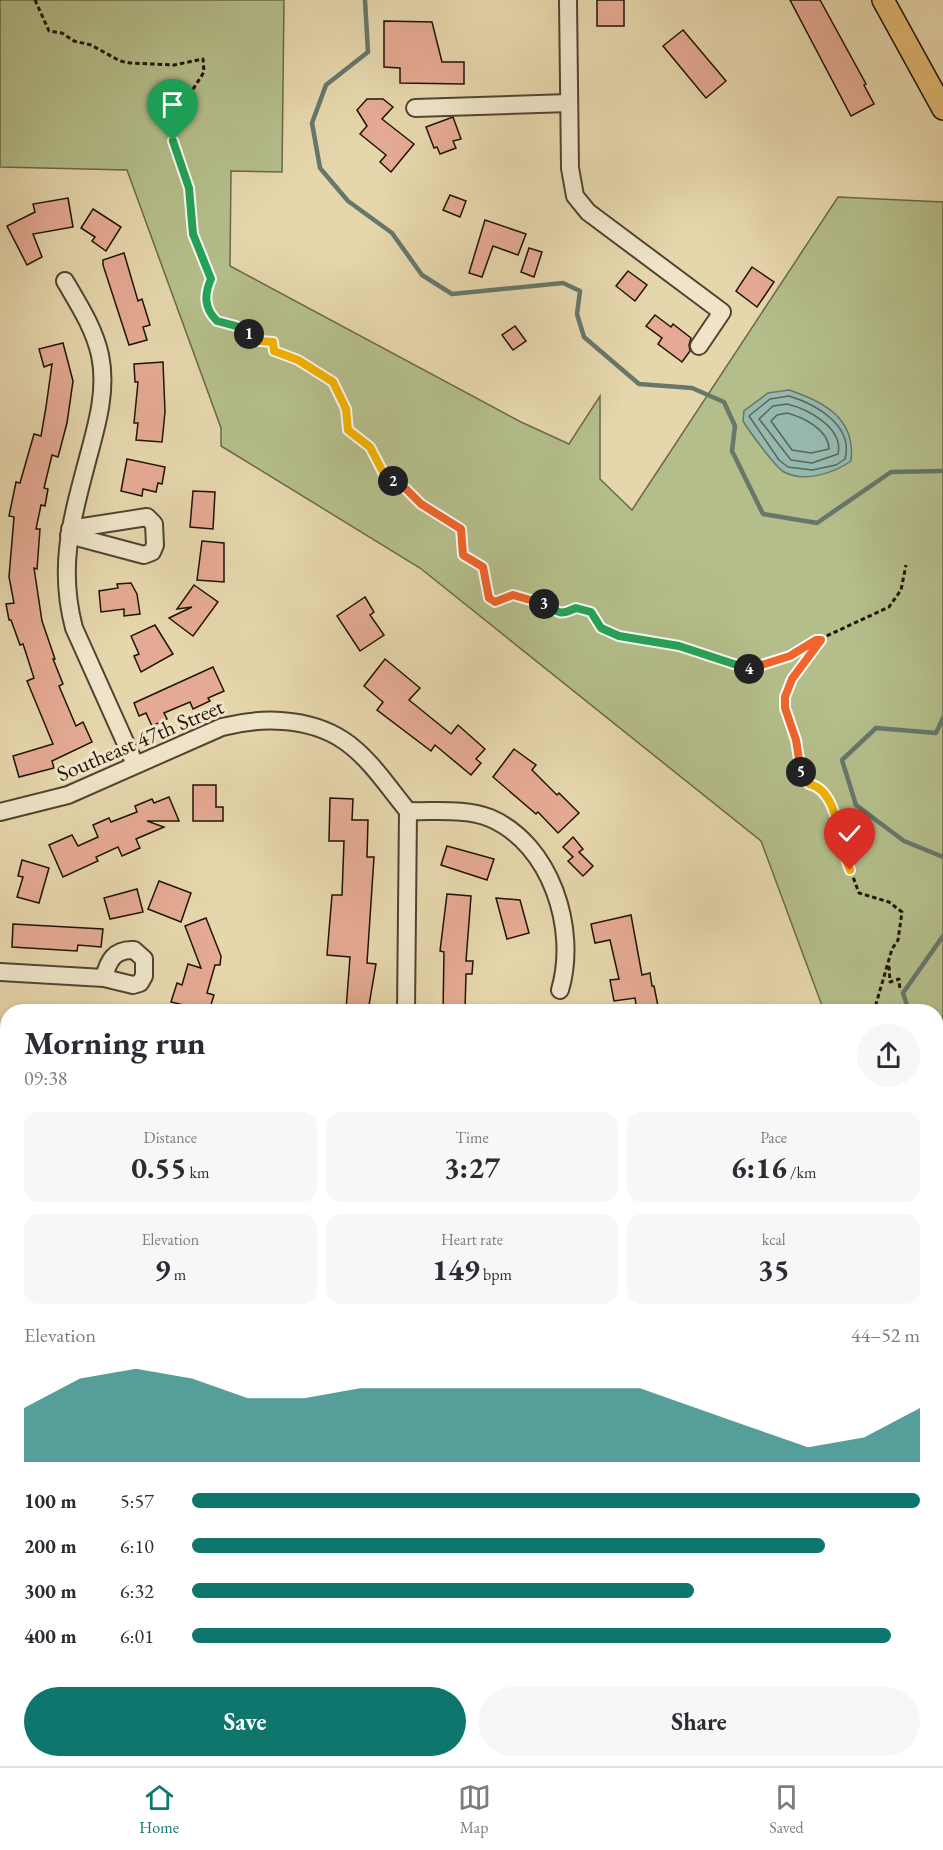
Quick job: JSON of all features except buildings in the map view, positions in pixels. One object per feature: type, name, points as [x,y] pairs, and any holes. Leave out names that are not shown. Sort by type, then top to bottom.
[{"type":"main road","points":[[883,0],[943,109]]},
{"type":"street","points":[[568,0],[570,168],[575,195],[580,204],[722,312],[699,346]]},
{"type":"street","points":[[414,108],[569,103]]},
{"type":"street","points":[[65,281],[95,334],[102,376],[99,417],[69,532],[65,579],[74,628],[135,764]]},
{"type":"street","name":"Southeast 47th Street","points":[[0,812],[68,795],[135,764],[230,725],[263,720],[297,723],[342,739],[363,757],[408,811]]},
{"type":"street","points":[[406,1004],[408,811],[471,813],[488,817],[513,831],[535,853],[547,872],[563,926],[566,971],[560,990]]},
{"type":"street","points":[[0,972],[104,978]]},
{"type":"path","points":[[35,0],[49,32],[62,33],[74,40],[91,45],[120,61],[174,65],[203,59],[204,72],[179,111],[173,141],[189,188],[193,234],[211,279],[206,291],[206,304],[211,315],[217,321],[244,329],[260,341],[273,342],[274,351],[279,356],[298,360],[333,382],[346,409],[348,430],[370,447],[385,476],[406,489],[421,504],[461,529],[463,555],[483,567],[489,598],[495,602],[513,595],[548,605],[555,613],[565,613],[576,608],[591,612],[601,628],[619,636],[679,646],[748,669],[790,656],[820,639],[889,607],[901,590],[906,565]]},
{"type":"path","points":[[820,639],[822,642],[806,660],[786,690],[785,708],[796,740],[799,770],[809,784],[818,786],[830,800],[842,847],[859,893],[889,902],[902,912],[900,933],[892,949],[876,1004]]},
{"type":"path","points":[[889,965],[890,982],[899,980],[900,991]]},
{"type":"green space","points":[[0,0],[284,0],[282,172],[231,171],[230,266],[521,422],[569,444],[600,396],[600,479],[632,510],[838,197],[943,202],[943,1004],[821,1004],[761,841],[420,568],[221,446],[221,428],[127,170],[0,167]]},
{"type":"water","points":[[789,390],[815,400],[835,414],[843,423],[851,446],[851,461],[828,473],[810,477],[792,475],[784,472],[775,464],[743,421],[744,411],[768,393]]},
{"type":"waterway","points":[[365,0],[368,52],[326,85],[312,123],[320,168],[348,201],[392,233],[422,275],[452,294],[563,283],[580,291],[577,314],[584,337],[639,384],[692,388],[724,402],[735,426],[732,451],[763,514],[817,523],[891,472],[943,471]]},
{"type":"waterway","points":[[943,718],[936,733],[876,728],[842,760],[856,805],[904,841],[943,857]]},
{"type":"waterway","points":[[907,1004],[903,993],[943,936]]},
{"type":"route","points":[[173,141],[189,188],[193,234],[211,279],[206,291],[206,304],[211,315],[226,325],[244,329],[260,341],[271,340],[274,344],[274,351],[279,356],[298,360],[314,371],[326,375],[333,382],[342,396],[348,430],[370,447],[385,476],[406,489],[421,504],[461,529],[464,542],[463,555],[483,567],[489,598],[495,602],[513,595],[548,605],[555,613],[562,614],[576,608],[591,612],[601,628],[619,636],[679,646],[748,669],[758,668],[790,656],[816,640],[821,640],[822,642],[806,660],[786,690],[785,708],[796,740],[799,770],[809,784],[818,786],[830,800],[850,870]]}]
